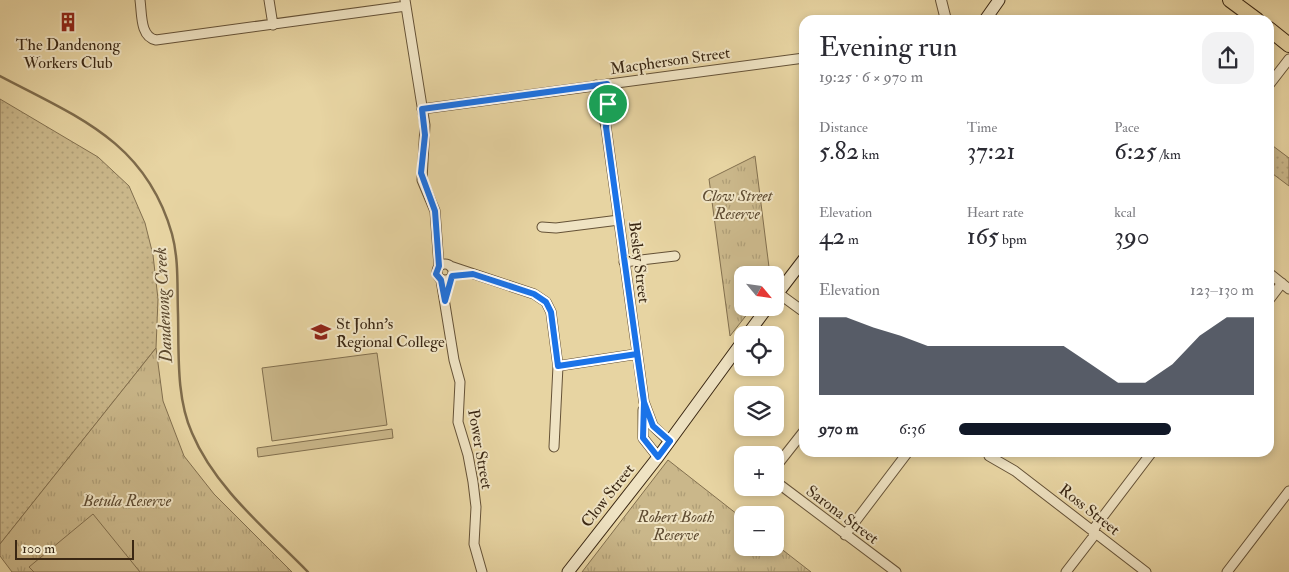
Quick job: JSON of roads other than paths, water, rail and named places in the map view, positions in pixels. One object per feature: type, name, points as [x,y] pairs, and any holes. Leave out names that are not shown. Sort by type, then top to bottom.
[{"type":"highway","points":[[1230,0],[1250,15]]},
{"type":"highway","points":[[1274,33],[1289,45]]},
{"type":"main road","points":[[989,15],[1000,0]]},
{"type":"main road","points":[[784,285],[799,265]]},
{"type":"main road","name":"Clow Street","points":[[568,572],[658,457],[734,353]]},
{"type":"street","points":[[140,0],[145,33],[149,38],[160,40],[272,25],[406,3],[425,135],[421,173],[435,211],[437,244],[446,266],[448,278]]},
{"type":"street","points":[[269,0],[272,25]]},
{"type":"street","points":[[940,0],[941,15]]},
{"type":"street","points":[[940,0],[944,15]]},
{"type":"street","name":"Macpherson Street","points":[[422,109],[799,59]]},
{"type":"street","points":[[1274,78],[1289,59]]},
{"type":"street","name":"Besley Street","points":[[606,127],[607,84]]},
{"type":"street","name":"Besley Street","points":[[596,85],[606,127],[644,402],[643,438],[658,457]]},
{"type":"street","points":[[542,227],[556,228],[619,220]]},
{"type":"street","points":[[624,262],[675,256]]},
{"type":"street","points":[[446,266],[534,294],[546,302],[551,312],[558,366],[554,447]]},
{"type":"street","points":[[446,266],[436,274],[448,278],[473,274]]},
{"type":"street","points":[[1274,277],[1285,286],[1274,296]]},
{"type":"street","name":"Power Street","points":[[448,278],[445,301],[454,360],[460,382],[458,422],[468,455],[473,482],[476,507],[474,544],[482,572]]},
{"type":"street","points":[[784,300],[799,309]]},
{"type":"street","points":[[558,366],[637,354]]},
{"type":"street","name":"Besley Street","points":[[644,402],[653,426],[670,441]]},
{"type":"street","points":[[784,456],[799,437]]},
{"type":"street","points":[[845,534],[904,457]]},
{"type":"street","name":"Ross Street","points":[[996,457],[1146,572]]},
{"type":"street","points":[[1066,572],[1093,537],[1095,527],[1148,457]]},
{"type":"street","name":"Sarona Street","points":[[784,488],[896,572]]},
{"type":"street","points":[[1227,572],[1289,491]]},
{"type":"waterway","name":"Dandenong Creek","points":[[0,76],[82,120],[127,154],[145,176],[160,202],[172,234],[176,254],[179,375],[183,405],[192,433],[202,453],[228,490],[259,524],[308,572]]},
{"type":"place","name":"The Dandenong Workers Club","points":[[68,22]]},
{"type":"place","name":"St John's Regional College","points":[[321,332]]},
{"type":"park label","name":"Clow Street Reserve","points":[[737,204]]},
{"type":"park label","name":"Betula Reserve","points":[[127,500]]},
{"type":"park label","name":"Robert Booth Reserve","points":[[676,525]]}]
